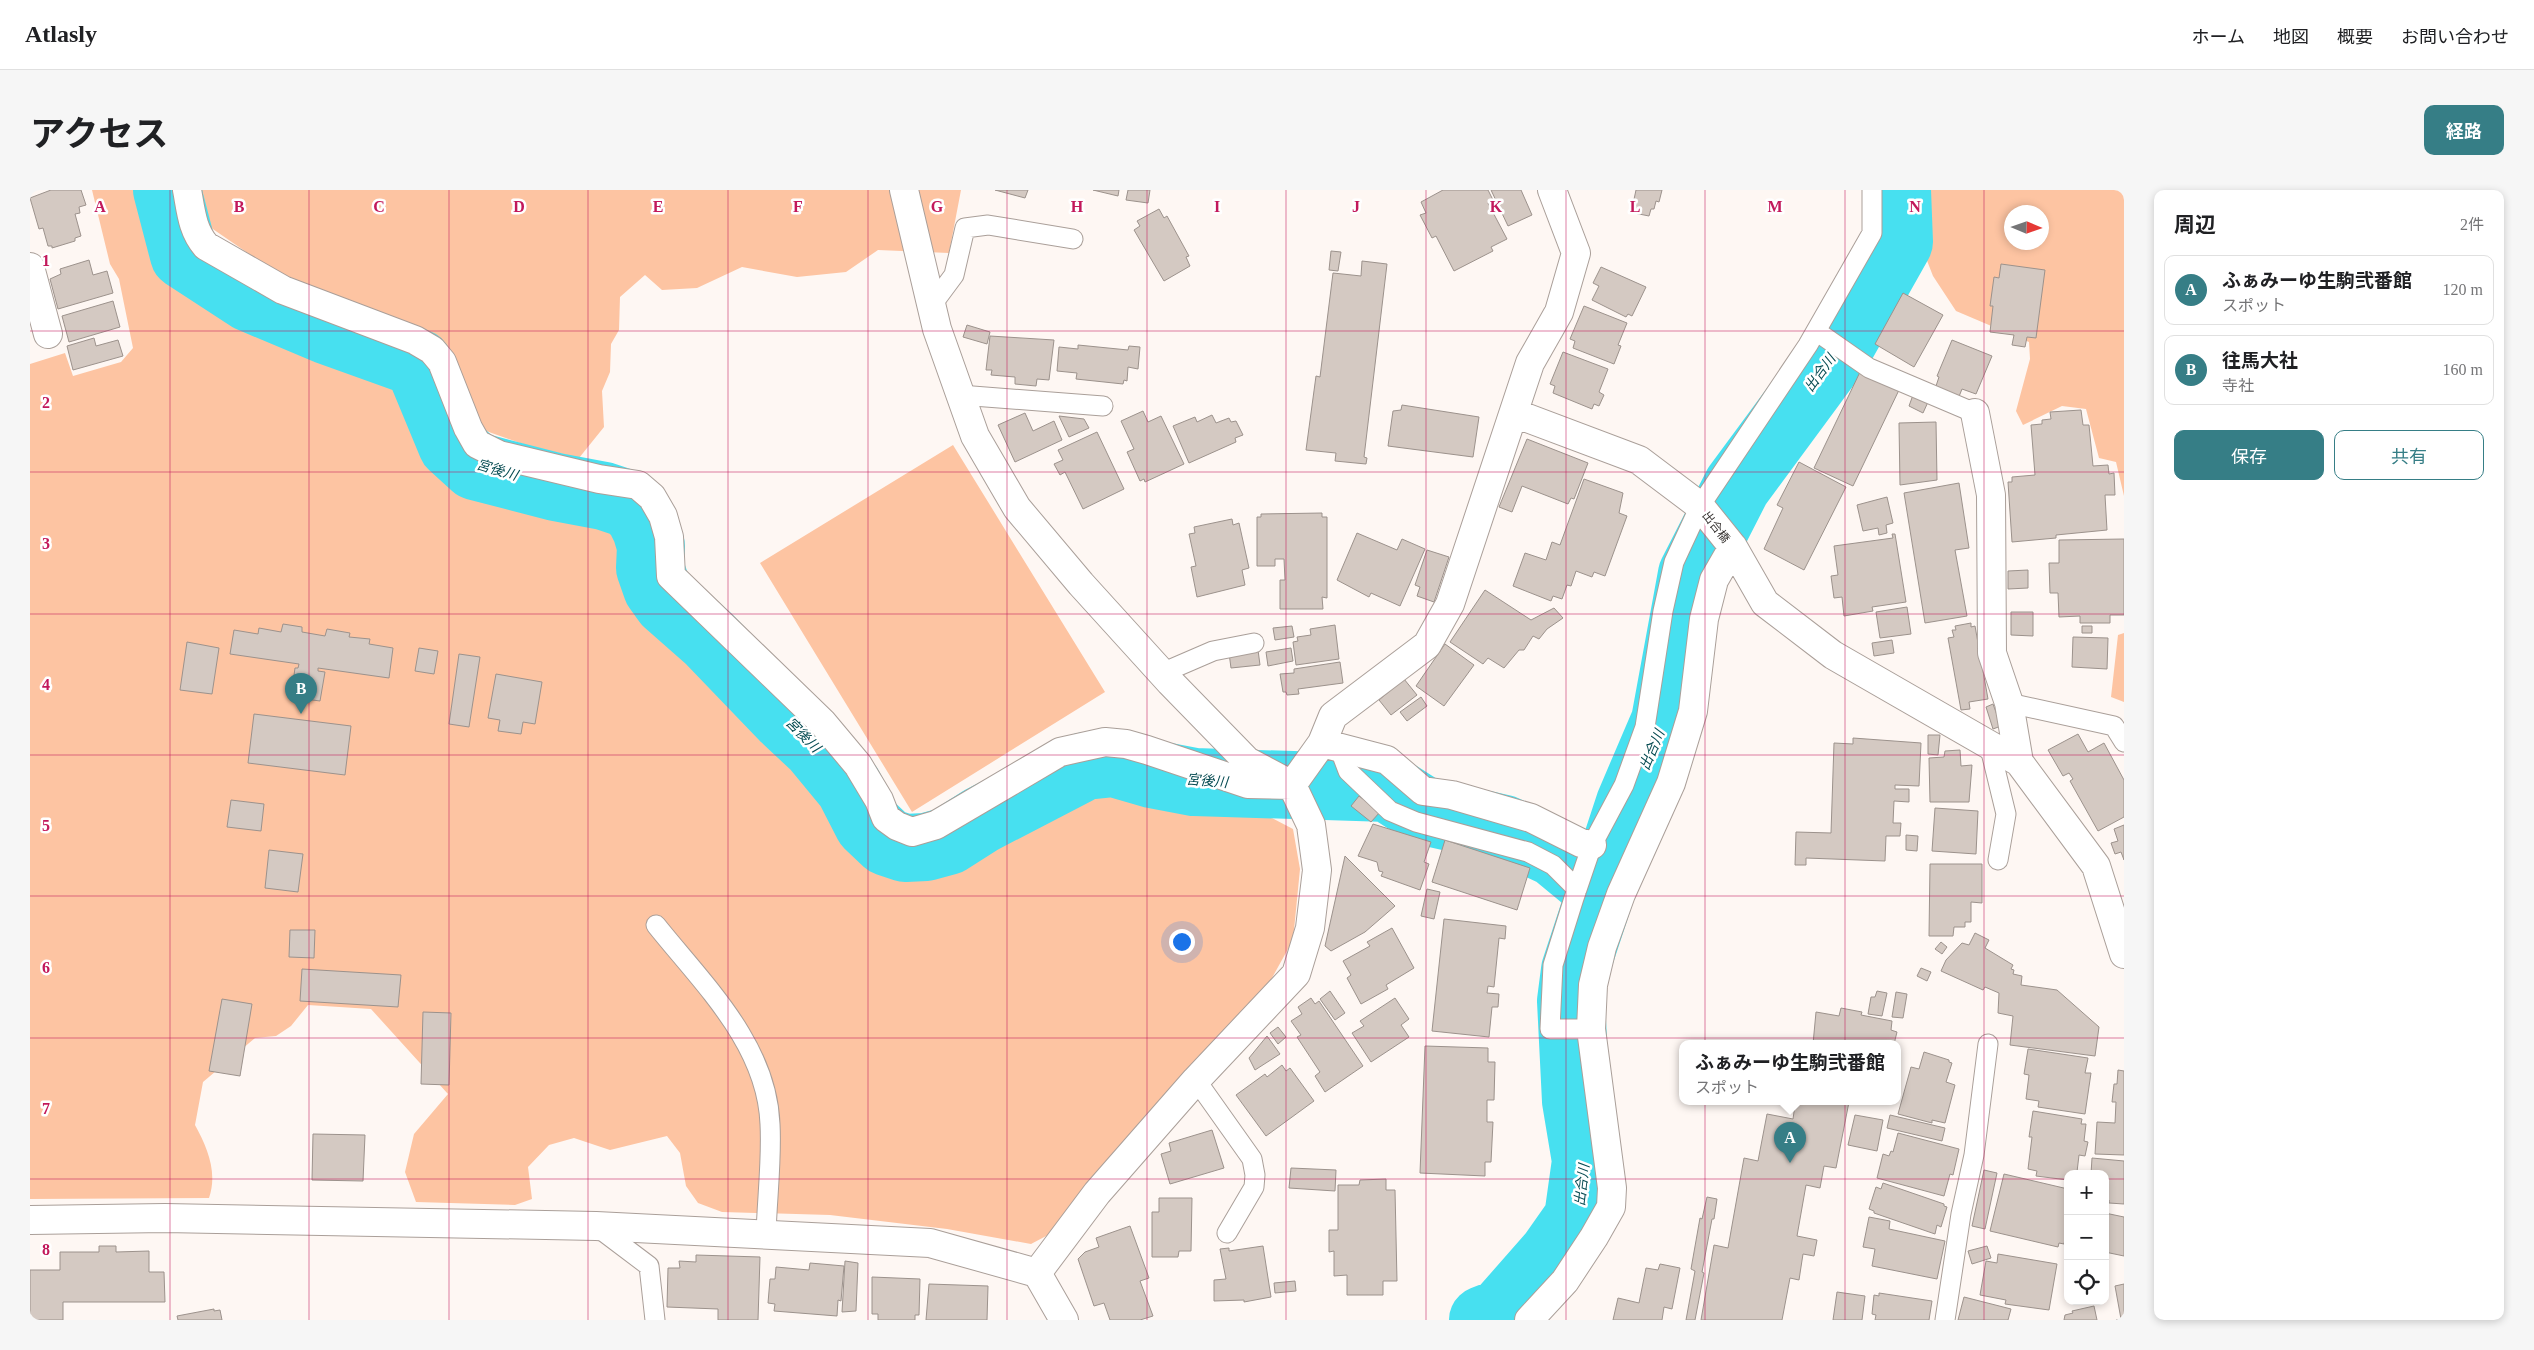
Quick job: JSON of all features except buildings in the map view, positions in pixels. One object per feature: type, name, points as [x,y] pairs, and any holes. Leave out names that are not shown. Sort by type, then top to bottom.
[{"type":"street","points":[[187,190],[193,225],[198,237],[206,246],[283,290],[416,340],[432,350],[442,362],[468,428],[477,444],[499,455],[599,479],[638,485],[652,497],[663,516],[669,537],[671,576],[822,722],[858,765],[879,800],[886,818],[897,826],[912,832],[936,825],[1060,752],[1104,742],[1126,744],[1147,750],[1248,784],[1292,785],[1331,745],[1333,716],[1427,645],[1450,604],[1530,363],[1558,312],[1576,253],[1552,190]]},
{"type":"street","points":[[904,190],[937,329],[960,395],[975,436],[1016,508],[1081,584],[1162,673],[1247,761],[1292,785],[1311,825],[1317,870],[1310,928],[1296,974],[1196,1080],[1097,1193],[1037,1273]]},
{"type":"street","points":[[30,267],[48,334]]},
{"type":"street","name":"出合橋","points":[[1514,413],[1639,460],[1700,506],[1733,547],[1765,603],[1833,655],[2019,762]]},
{"type":"street","points":[[1975,413],[1991,495],[1992,653],[2009,703],[2019,762],[2096,866],[2124,954]]},
{"type":"street","points":[[1530,1320],[1565,1280],[1611,1207],[1612,1188],[1591,1029],[1593,985],[1602,947],[1621,894],[1671,783],[1692,711],[1704,620],[1714,580],[1733,547]]},
{"type":"street","points":[[1331,745],[1387,760],[1423,791],[1452,795],[1531,818],[1580,843],[1592,845]]},
{"type":"street","points":[[30,1220],[165,1218],[596,1226],[930,1243],[1037,1273],[1064,1320]]},
{"type":"lane","points":[[1591,1029],[1550,1029],[1553,966],[1592,845],[1624,785],[1645,727],[1663,611],[1674,562],[1700,506],[1816,331],[1872,233],[1872,190]]},
{"type":"lane","points":[[931,306],[954,275],[965,228],[988,225],[1073,239]]},
{"type":"lane","points":[[1816,331],[1869,368],[1975,413]]},
{"type":"lane","points":[[960,395],[1102,406]]},
{"type":"lane","points":[[1162,673],[1213,651],[1254,644]]},
{"type":"lane","points":[[2009,703],[2114,726],[2124,742]]},
{"type":"lane","points":[[1989,744],[2006,814],[1998,860]]},
{"type":"lane","points":[[1331,745],[1348,770],[1390,811],[1416,822],[1528,852],[1553,865],[1577,890]]},
{"type":"lane","points":[[656,925],[736,1026],[761,1074],[770,1123],[766,1235]]},
{"type":"lane","points":[[1945,1320],[1961,1214],[1974,1154],[1988,1044]]},
{"type":"lane","points":[[1196,1080],[1252,1159],[1256,1175],[1254,1187],[1227,1233]]},
{"type":"lane","points":[[596,1226],[649,1266],[655,1320]]},
{"type":"shaded area","points":[[92,190],[159,190],[164,221],[178,260],[243,302],[400,363],[416,373],[440,436],[459,466],[517,487],[597,501],[629,512],[640,526],[641,570],[655,600],[773,711],[836,780],[865,838],[904,860],[942,851],[1085,774],[1127,773],[1169,790],[1208,792],[1241,802],[1293,829],[1300,869],[1293,940],[1268,985],[1113,1154],[1048,1235],[1031,1244],[947,1229],[830,1215],[722,1212],[698,1203],[686,1186],[680,1153],[667,1136],[610,1150],[574,1138],[549,1145],[528,1167],[532,1199],[515,1205],[416,1202],[405,1172],[414,1134],[448,1094],[371,1009],[308,1005],[291,1026],[276,1036],[255,1038],[203,1082],[195,1125],[204,1142],[212,1169],[209,1198],[30,1199],[30,364],[65,353],[73,376],[121,362],[133,348],[119,279],[110,264]]},
{"type":"shaded area","points":[[199,190],[961,190],[949,253],[878,250],[846,272],[797,277],[742,267],[697,288],[662,290],[645,275],[620,297],[619,330],[611,344],[610,372],[602,391],[604,427],[579,458],[526,445],[486,431],[473,408],[459,367],[434,334],[359,307],[271,269],[207,225]]},
{"type":"shaded area","points":[[1921,190],[2124,190],[2124,496],[2116,462],[2099,458],[2086,409],[2062,406],[2023,425],[2016,411],[2030,359],[2029,342],[1956,311],[1933,276],[1919,240]]},
{"type":"shaded area","points":[[953,445],[1105,692],[912,812],[760,563]]},
{"type":"shaded area","points":[[2124,633],[2124,702],[2111,697],[2118,635]]},
{"type":"waterway","name":"宮後川","points":[[167,190],[184,255],[250,298],[326,330],[418,363],[452,445],[475,466],[556,487],[604,496],[628,504],[639,515],[646,529],[651,546],[650,568],[657,588],[667,602],[709,639],[784,717],[816,747],[849,787],[868,824],[887,842],[905,848],[926,847],[948,841],[981,820],[1085,766],[1114,763],[1152,774],[1194,782],[1388,788],[1424,811],[1504,829],[1555,853],[1601,891]]},
{"type":"waterway","name":"出合川","points":[[1483,1320],[1501,1313],[1552,1255],[1578,1218],[1586,1161],[1576,1101],[1571,1001],[1575,970],[1630,803],[1665,721],[1692,574],[1737,486],[1841,345],[1899,242],[1897,190]]},
{"type":"place","name":"往馬大社","points":[[301,714]]},
{"type":"place","name":"ふぁみーゆ生駒弐番館","points":[[1790,1163]]}]
